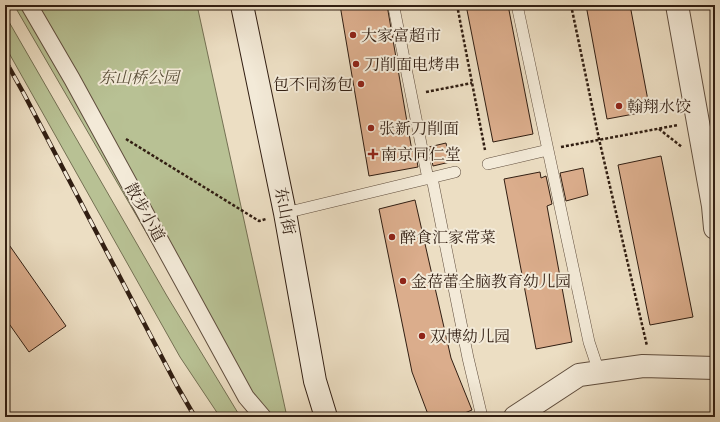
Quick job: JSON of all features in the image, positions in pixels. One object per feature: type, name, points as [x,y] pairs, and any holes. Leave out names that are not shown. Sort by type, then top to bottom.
[{"type":"street","name":"散步小道","points":[[29,5],[72,79],[246,397],[264,417]]},
{"type":"street","name":"东山街","points":[[242,5],[285,213],[316,381],[326,417]]},
{"type":"street","points":[[677,5],[713,206],[715,228]]},
{"type":"street","points":[[515,417],[579,375],[643,366],[715,368]]},
{"type":"lane","points":[[517,5],[589,342],[599,372]]},
{"type":"lane","points":[[394,8],[468,358],[482,417]]},
{"type":"lane","points":[[488,164],[548,150]]},
{"type":"lane","points":[[285,213],[455,172]]},
{"type":"path","points":[[457,5],[486,153]]},
{"type":"path","points":[[571,5],[599,139],[647,346],[656,366]]},
{"type":"path","points":[[432,91],[472,83]]},
{"type":"path","points":[[560,147],[698,122]]},
{"type":"path","points":[[121,137],[259,220]]},
{"type":"green space","name":"东山桥公园","points":[[14,5],[197,5],[287,417],[271,417],[225,368]]},
{"type":"green space","points":[[5,15],[167,296],[238,413],[242,417],[220,417],[180,357],[5,46]]},
{"type":"building","points":[[340,5],[387,5],[412,151],[415,150],[418,167],[369,176]]},
{"type":"building","points":[[466,5],[508,5],[533,134],[493,142]]},
{"type":"building","points":[[586,5],[630,5],[650,111],[607,119]]},
{"type":"building","points":[[446,143],[450,162],[433,166],[429,147]]},
{"type":"building","points":[[661,156],[693,317],[650,325],[618,165]]},
{"type":"building","points":[[583,168],[588,195],[566,201],[560,173]]},
{"type":"building","points":[[540,172],[541,178],[546,176],[552,204],[547,206],[572,342],[536,349],[504,179]]},
{"type":"building","points":[[415,200],[451,358],[472,410],[455,417],[429,417],[412,372],[379,209]]},
{"type":"building","points":[[5,239],[66,326],[29,352],[5,318]]},
{"type":"railway","points":[[5,60],[177,386],[195,417]]},
{"type":"place","name":"大家富超市","points":[[353,35]]},
{"type":"place","name":"刀削面电烤串","points":[[356,64]]},
{"type":"place","name":"包不同汤包","points":[[361,84]]},
{"type":"place","name":"翰翔水饺","points":[[619,106]]},
{"type":"place","name":"张新刀削面","points":[[371,128]]},
{"type":"place","name":"南京同仁堂","points":[[373,154]]},
{"type":"place","name":"醉食汇家常菜","points":[[392,237]]},
{"type":"place","name":"金蓓蕾全脑教育幼儿园","points":[[403,281]]},
{"type":"place","name":"双博幼儿园","points":[[422,336]]}]
